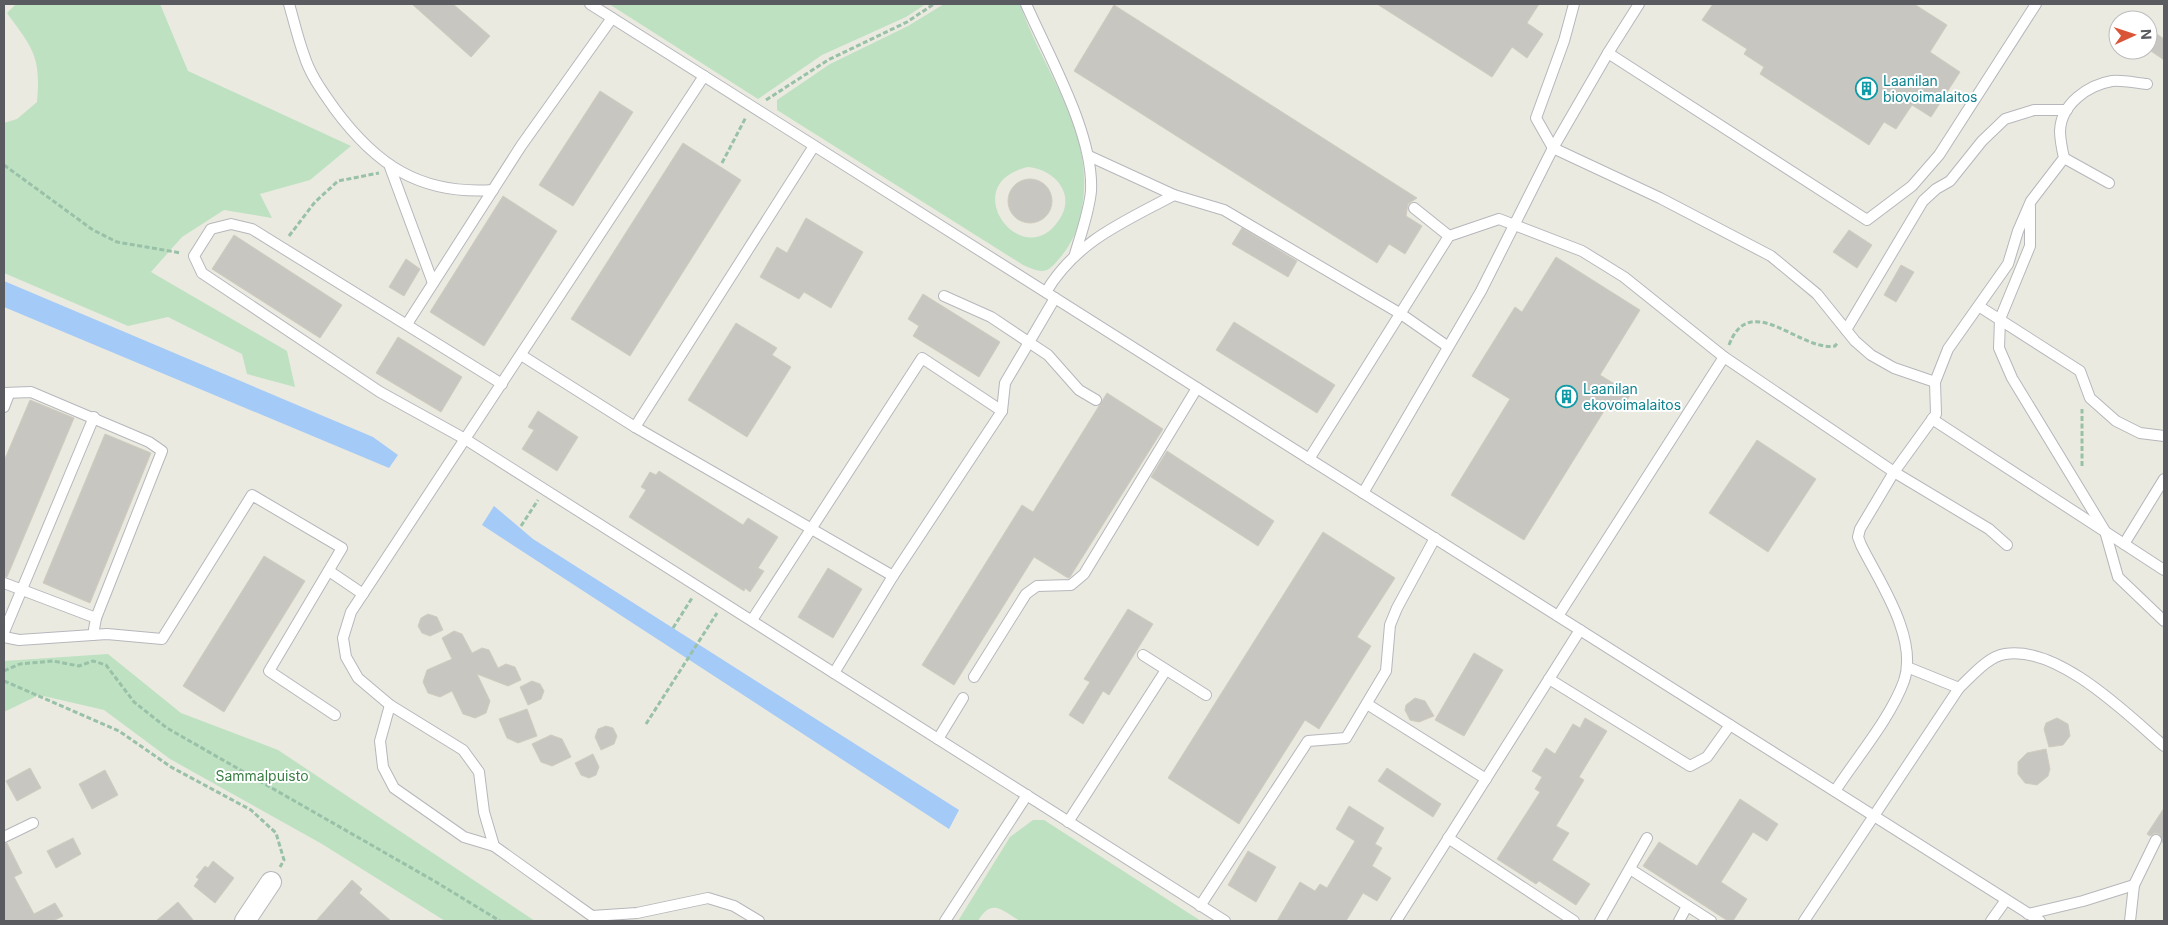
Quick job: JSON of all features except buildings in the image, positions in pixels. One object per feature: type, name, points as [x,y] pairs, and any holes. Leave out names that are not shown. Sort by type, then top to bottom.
[{"type":"street","points":[[245,921],[271,882]]},
{"type":"lane","points":[[289,4],[304,57],[321,90],[349,128],[390,167],[442,188],[468,192],[493,190]]},
{"type":"lane","points":[[590,4],[2040,921]]},
{"type":"lane","points":[[1026,4],[1082,130],[1088,156],[1091,191],[1086,216],[1074,254]]},
{"type":"lane","points":[[1574,4],[1564,41],[1536,118],[1553,148],[1660,198],[1770,256],[1817,294],[1846,330],[1871,355],[1894,368],[1935,382]]},
{"type":"lane","points":[[1363,493],[1447,346],[1482,290],[1553,148],[1639,4]]},
{"type":"lane","points":[[1608,53],[1867,220],[1912,186],[1939,155],[2036,4]]},
{"type":"lane","points":[[407,324],[521,146],[612,18]]},
{"type":"lane","points":[[494,846],[484,812],[479,772],[463,750],[390,705],[358,678],[346,658],[342,638],[351,612],[704,76]]},
{"type":"lane","points":[[1835,791],[1889,710],[1904,680],[1907,667],[1906,649],[1900,623],[1858,537],[1860,529],[1894,472],[1936,414],[1935,382],[1948,349],[1980,307],[2008,264],[2030,201],[2064,158],[2060,130],[2067,110],[2081,93],[2095,86],[2113,81],[2146,84]]},
{"type":"lane","points":[[1846,330],[1923,201],[1936,189],[1950,181],[1982,141],[2005,120],[2034,110],[2067,110]]},
{"type":"lane","points":[[635,427],[814,146]]},
{"type":"lane","points":[[1088,156],[1174,195],[1224,210],[1401,314],[1447,346]]},
{"type":"lane","points":[[2064,158],[2109,183]]},
{"type":"lane","points":[[390,167],[434,283]]},
{"type":"lane","points":[[1046,292],[1056,275],[1074,254],[1095,238],[1174,195]]},
{"type":"lane","points":[[2030,201],[2030,246],[2000,319],[1999,348],[2012,378],[2105,531],[2118,577],[2164,620]]},
{"type":"lane","points":[[1414,208],[1448,236]]},
{"type":"lane","points":[[1309,459],[1448,236],[1499,219],[1582,251],[1624,277],[1724,357],[1894,472],[1989,529],[2007,545]]},
{"type":"lane","points":[[502,384],[252,229],[231,224],[211,229],[194,256],[202,273],[380,392],[465,439],[545,489],[1225,921]]},
{"type":"lane","points":[[944,296],[991,317],[1029,342],[1048,355],[1079,390],[1096,400]]},
{"type":"lane","points":[[834,673],[893,576],[1002,411],[1005,383],[1055,298]]},
{"type":"lane","points":[[1980,307],[2080,371],[2090,398],[2116,421],[2140,433],[2164,436]]},
{"type":"lane","points":[[521,355],[635,427],[893,576]]},
{"type":"lane","points":[[1558,616],[1724,357]]},
{"type":"lane","points":[[752,620],[922,358],[1002,411]]},
{"type":"lane","points":[[974,677],[1026,594],[1037,586],[1071,584],[1084,574],[1197,388]]},
{"type":"lane","points":[[4,407],[6,393],[31,392],[94,417],[149,442],[162,452],[96,618],[93,635]]},
{"type":"lane","points":[[4,632],[94,417]]},
{"type":"lane","points":[[1932,419],[2164,570]]},
{"type":"lane","points":[[2124,544],[2164,479]]},
{"type":"lane","points":[[4,637],[19,640],[93,635],[162,638],[252,495],[342,548],[268,671],[335,714]]},
{"type":"lane","points":[[1200,906],[1308,741],[1346,738],[1386,671],[1390,625],[1397,608],[1435,538]]},
{"type":"lane","points":[[329,571],[363,594]]},
{"type":"lane","points":[[4,582],[96,618]]},
{"type":"lane","points":[[1396,921],[1580,630]]},
{"type":"lane","points":[[1804,921],[1959,688],[1988,662],[2004,654],[2024,654],[2051,661],[2105,695],[2164,746]]},
{"type":"lane","points":[[1143,655],[1206,695]]},
{"type":"lane","points":[[1907,667],[1959,688]]},
{"type":"lane","points":[[1068,822],[1166,670]]},
{"type":"lane","points":[[1549,679],[1690,766],[1707,757],[1730,725]]},
{"type":"lane","points":[[938,739],[963,698]]},
{"type":"lane","points":[[1366,704],[1486,779]]},
{"type":"lane","points":[[390,705],[380,741],[383,767],[394,788],[464,836],[494,846],[592,916],[637,913],[708,898],[734,906],[759,921]]},
{"type":"lane","points":[[945,921],[1027,796]]},
{"type":"lane","points":[[4,837],[33,823]]},
{"type":"lane","points":[[1448,838],[1574,921]]},
{"type":"lane","points":[[1600,921],[1647,838]]},
{"type":"lane","points":[[2130,921],[2134,885],[2156,840]]},
{"type":"lane","points":[[1630,869],[1711,921]]},
{"type":"lane","points":[[2028,914],[2083,901],[2134,885]]},
{"type":"lane","points":[[1992,921],[2006,900]]},
{"type":"lane","points":[[1679,921],[1687,906]]},
{"type":"path","points":[[722,162],[742,122],[754,108],[828,60],[907,22],[934,4]]},
{"type":"path","points":[[4,165],[93,230],[117,242],[194,256]]},
{"type":"path","points":[[281,247],[315,202],[338,181],[376,174],[390,167]]},
{"type":"path","points":[[1724,357],[1730,341],[1741,327],[1750,322],[1762,321],[1781,327],[1802,340],[1825,348],[1835,346],[1846,330]]},
{"type":"path","points":[[2077,484],[2082,459],[2084,381]]},
{"type":"path","points":[[521,526],[545,489]]},
{"type":"path","points":[[673,628],[699,587]]},
{"type":"path","points":[[646,724],[706,630]]},
{"type":"path","points":[[4,671],[20,664],[53,661],[79,666],[94,661],[106,665],[134,702],[167,728],[436,882],[500,921]]},
{"type":"path","points":[[4,682],[119,731],[171,768],[251,810],[276,834],[284,860],[271,882]]},
{"type":"green space","points":[[16,4],[160,4],[188,71],[351,146],[310,180],[260,194],[272,218],[224,210],[182,237],[151,272],[287,351],[295,387],[247,374],[242,354],[168,317],[128,326],[4,273],[4,123],[17,119],[37,102],[38,86],[38,74],[33,54],[7,13]]},
{"type":"green space","points":[[609,4],[926,4],[906,17],[822,55],[758,99]]},
{"type":"green space","points":[[944,4],[1020,4],[1029,28],[1064,100],[1080,149],[1084,174],[1083,201],[1077,229],[1067,248],[1050,268],[1041,271],[1023,265],[777,110],[777,100],[830,64],[908,26]],"holes":[[[1028,167],[1046,172],[1060,184],[1064,192],[1064,210],[1059,220],[1044,234],[1029,237],[1014,232],[1002,220],[996,206],[997,190],[1007,176]]]},
{"type":"green space","name":"Sammalpuisto","points":[[108,654],[181,713],[278,750],[535,921],[445,921],[322,844],[170,759],[104,710],[39,695],[4,712],[4,661]]},
{"type":"green space","points":[[1033,820],[1044,820],[1201,921],[1020,921],[1002,910],[992,908],[983,914],[978,921],[958,921],[1010,837]]},
{"type":"water","points":[[4,281],[373,437],[398,455],[389,468],[4,307]]},
{"type":"water","points":[[494,506],[533,539],[959,810],[949,829],[482,525]]},
{"type":"place","name":"Laanilan biovoimalaitos","points":[[1867,89]]},
{"type":"place","name":"Laanilan ekovoimalaitos","points":[[1567,397]]}]
